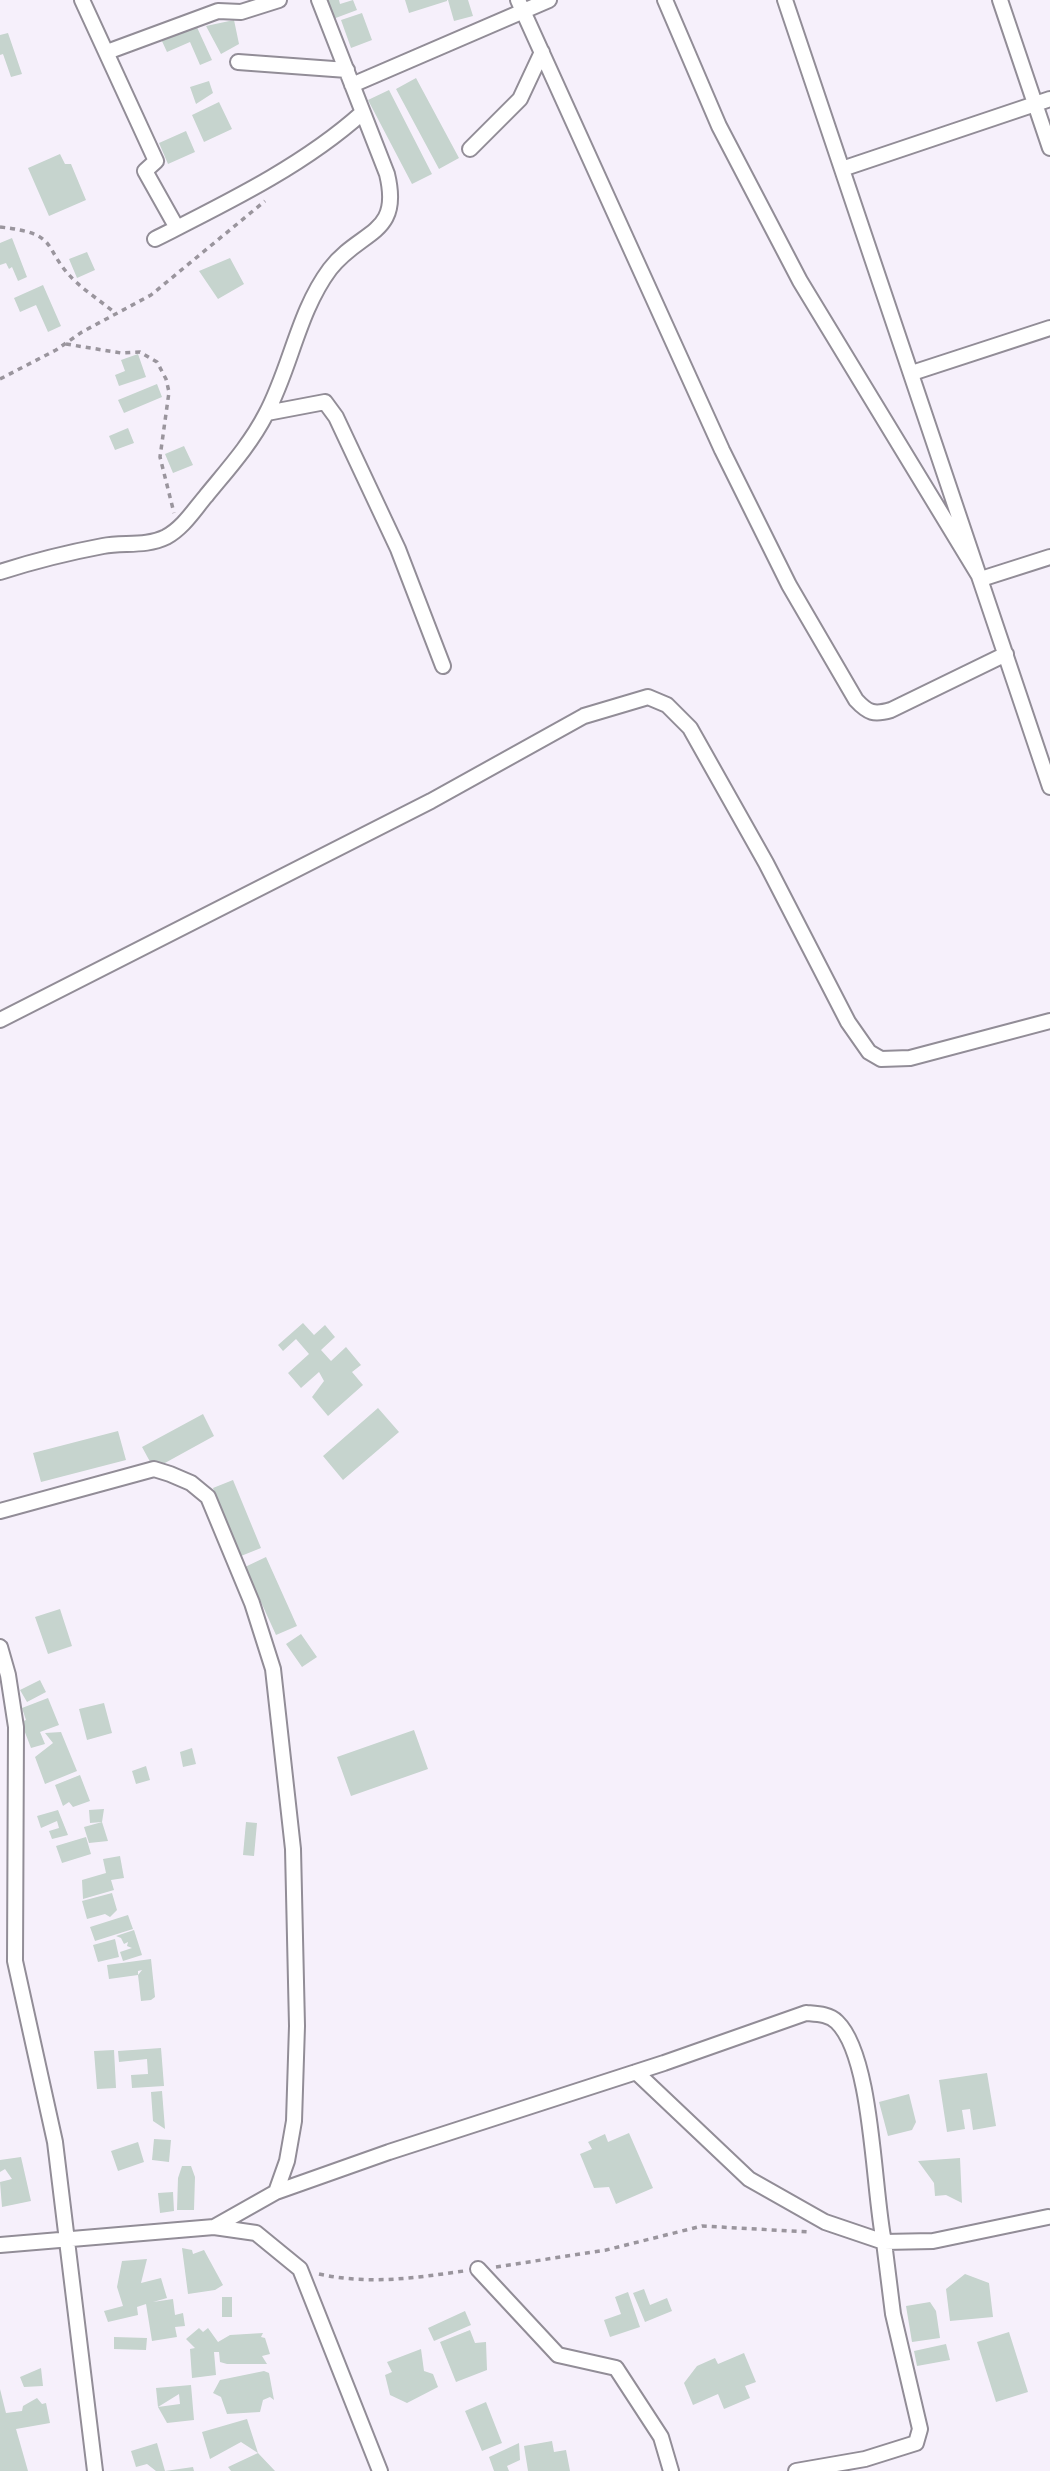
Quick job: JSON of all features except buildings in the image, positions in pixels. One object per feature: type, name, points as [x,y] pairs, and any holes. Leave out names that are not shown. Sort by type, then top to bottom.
[{"type":"street","points":[[82,0],[156,161],[145,172],[177,228]]},
{"type":"street","points":[[107,52],[218,11],[240,12],[279,0]]},
{"type":"street","points":[[0,572],[104,545],[144,543],[164,538],[179,528],[239,459],[267,413],[312,296],[331,267],[351,247],[382,225],[391,211],[387,174],[319,0]]},
{"type":"street","points":[[352,85],[521,6],[549,0]]},
{"type":"street","points":[[665,0],[719,126],[800,281],[981,579]]},
{"type":"street","points":[[785,0],[1049,779]]},
{"type":"street","points":[[1000,0],[1050,148]]},
{"type":"street","points":[[521,6],[722,450],[789,585],[856,700],[867,712],[878,714],[1006,654]]},
{"type":"street","points":[[470,149],[520,99],[542,52]]},
{"type":"street","points":[[238,62],[346,70]]},
{"type":"street","points":[[842,169],[1050,99]]},
{"type":"street","points":[[155,239],[236,198],[345,128],[362,113]]},
{"type":"street","points":[[912,373],[1050,328]]},
{"type":"street","points":[[267,413],[325,402],[331,410],[398,549],[443,666]]},
{"type":"street","points":[[981,579],[1050,557]]},
{"type":"street","points":[[0,1020],[431,801],[584,716],[648,697],[667,705],[690,728],[766,863],[848,1022],[869,1052],[881,1059],[910,1058],[1050,1021]]},
{"type":"street","points":[[0,1511],[154,1469],[170,1474],[191,1483],[208,1497],[252,1603],[273,1669],[293,1849],[297,2026],[294,2121],[287,2161],[276,2192]]},
{"type":"street","points":[[0,1647],[8,1675],[16,1727],[16,1961],[55,2142],[95,2471]]},
{"type":"street","points":[[214,2227],[276,2192],[389,2152],[636,2072],[806,2012],[823,2015],[836,2021],[855,2057],[872,2147],[893,2314],[920,2430],[915,2443],[865,2459],[796,2471]]},
{"type":"street","points":[[636,2072],[749,2179],[825,2222],[884,2242],[933,2241],[1048,2217]]},
{"type":"street","points":[[0,2245],[214,2227],[256,2233],[278,2248],[300,2269],[380,2471]]},
{"type":"street","points":[[478,2269],[558,2355],[616,2368],[661,2437],[671,2471]]},
{"type":"path","points":[[0,379],[151,295],[272,194]]},
{"type":"path","points":[[0,227],[23,229],[46,239],[74,281],[115,313]]},
{"type":"path","points":[[66,344],[121,353],[140,352],[157,362],[169,392],[159,457],[179,528]]},
{"type":"path","points":[[300,2269],[345,2280],[383,2282],[606,2250],[702,2226],[819,2233]]}]
